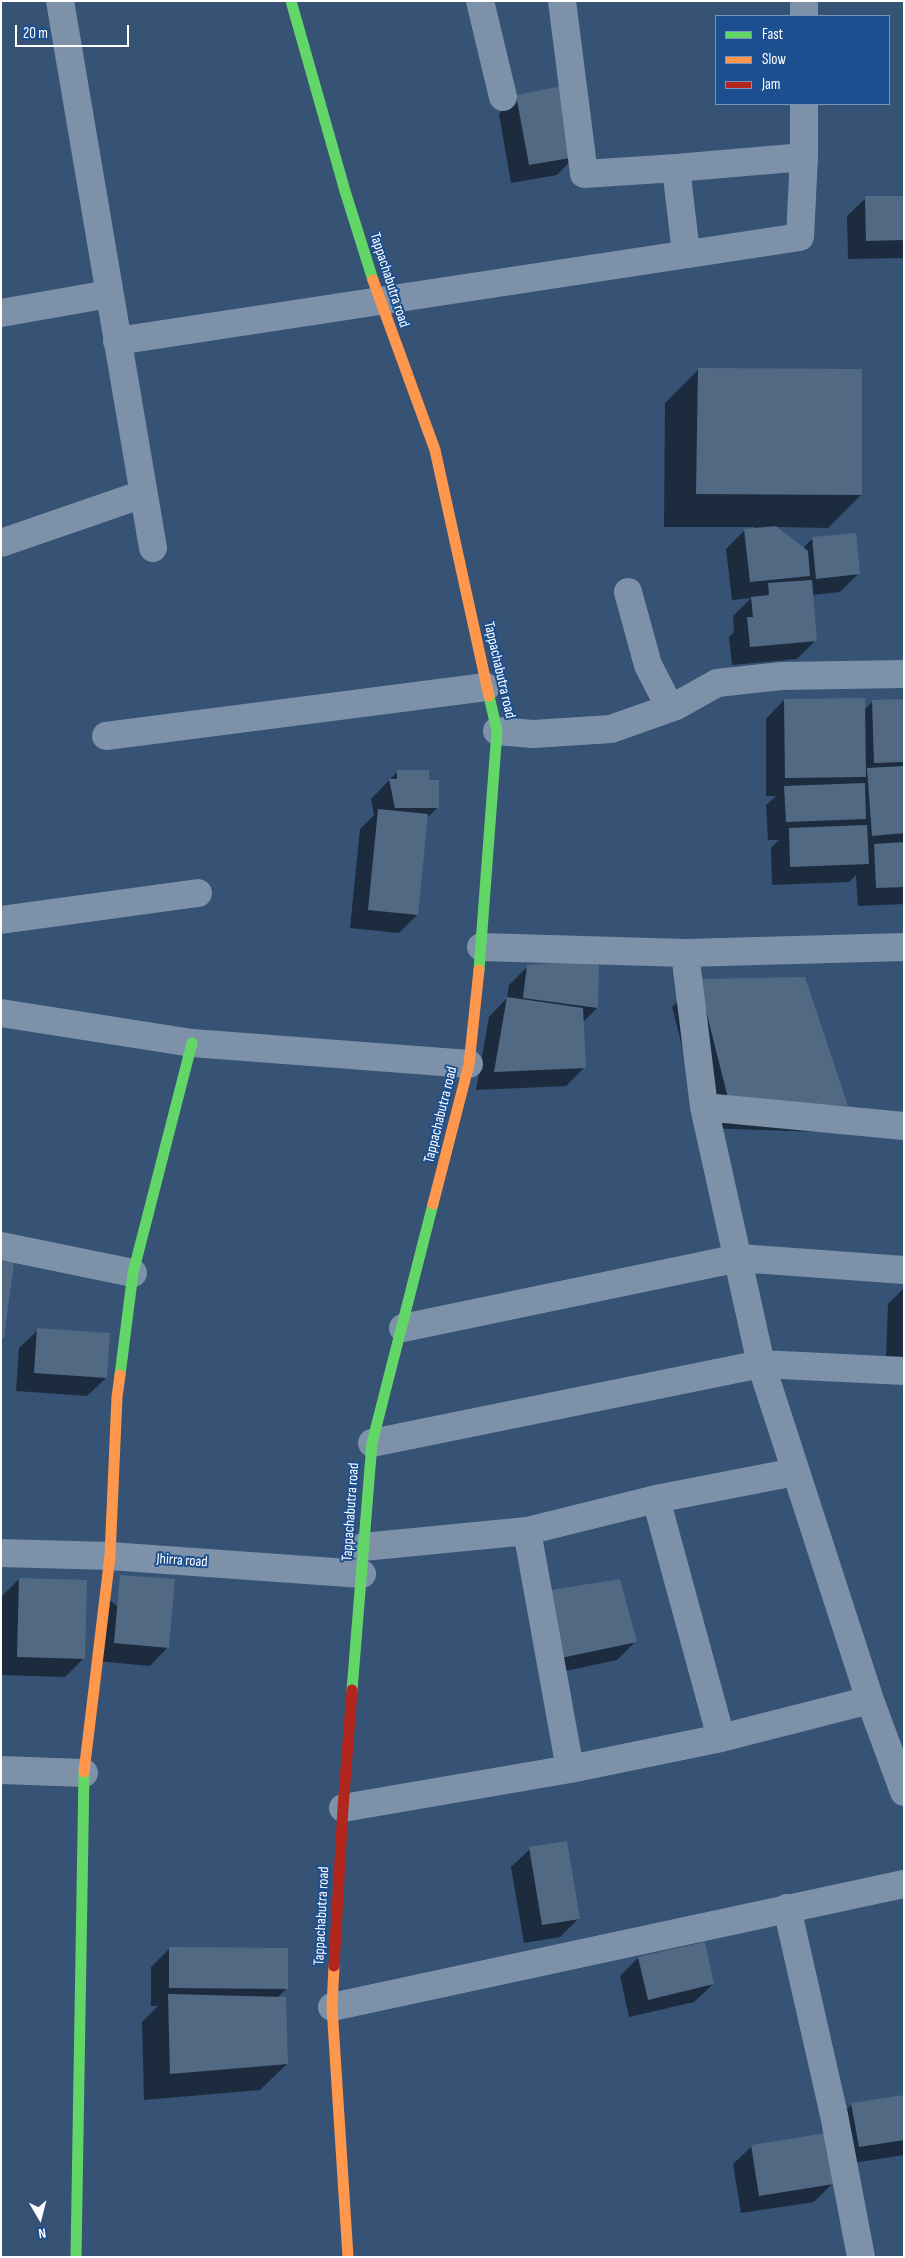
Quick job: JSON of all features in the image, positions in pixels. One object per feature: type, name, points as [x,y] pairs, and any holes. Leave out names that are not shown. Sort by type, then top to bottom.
[{"type":"main road","name":"Tappachabutra road","points":[[291,1],[345,191],[380,303],[435,450],[497,731],[481,946],[469,1064],[372,1443],[342,1808],[332,2007],[343,2256]]},
{"type":"main road","points":[[76,2257],[84,1773],[110,1556],[117,1396],[132,1273],[192,1043]]},
{"type":"street","points":[[60,1],[153,548]]},
{"type":"street","points":[[480,1],[503,97]]},
{"type":"street","points":[[562,1],[584,174],[804,157]]},
{"type":"street","points":[[804,1],[804,15]]},
{"type":"street","points":[[118,341],[380,303],[686,253],[800,237],[804,157],[804,105]]},
{"type":"street","points":[[676,168],[686,253]]},
{"type":"street","points":[[1,313],[109,294]]},
{"type":"street","points":[[1,542],[143,494]]},
{"type":"street","points":[[628,592],[648,665],[670,708]]},
{"type":"street","points":[[497,731],[533,734],[610,730],[670,708],[717,683],[781,676],[904,674]]},
{"type":"street","points":[[106,736],[486,687]]},
{"type":"street","points":[[1,920],[198,893]]},
{"type":"street","points":[[481,946],[685,953],[904,947]]},
{"type":"street","points":[[685,953],[704,1107],[761,1364],[870,1700],[904,1792]]},
{"type":"street","points":[[1,1013],[192,1043],[469,1064]]},
{"type":"street","points":[[704,1107],[904,1126]]},
{"type":"street","points":[[1,1246],[132,1273]]},
{"type":"street","points":[[402,1328],[739,1258],[904,1270]]},
{"type":"street","points":[[372,1443],[761,1364],[904,1371]]},
{"type":"street","points":[[363,1547],[528,1531],[656,1499],[795,1472]]},
{"type":"street","points":[[656,1499],[721,1738]]},
{"type":"street","points":[[528,1531],[570,1769]]},
{"type":"street","name":"Jhirra road","points":[[1,1553],[110,1556],[362,1574]]},
{"type":"street","points":[[342,1808],[570,1769],[721,1738],[870,1700]]},
{"type":"street","points":[[1,1770],[84,1773]]},
{"type":"street","points":[[332,2007],[904,1884]]},
{"type":"street","points":[[787,1908],[834,2115],[861,2257]]},
{"type":"building","points":[[563,86],[576,157],[529,165],[516,95]]},
{"type":"building","points":[[865,196],[904,196],[904,240],[866,241]]},
{"type":"building","points":[[698,368],[862,369],[862,495],[696,494]]},
{"type":"building","points":[[776,526],[808,551],[810,576],[750,582],[744,529]]},
{"type":"building","points":[[856,533],[860,574],[816,579],[812,537]]},
{"type":"building","points":[[812,580],[817,641],[750,647],[747,617],[753,617],[751,597],[769,595],[768,583]]},
{"type":"building","points":[[865,698],[866,777],[785,778],[784,699]]},
{"type":"building","points":[[904,699],[904,762],[874,763],[872,700]]},
{"type":"building","points":[[904,766],[904,833],[872,836],[867,768]]},
{"type":"building","points":[[397,770],[429,770],[429,780],[439,780],[439,808],[395,808],[389,779],[397,779]]},
{"type":"building","points":[[865,783],[866,819],[786,822],[784,786]]},
{"type":"building","points":[[378,809],[428,814],[418,915],[368,910]]},
{"type":"building","points":[[867,825],[869,864],[790,867],[789,828]]},
{"type":"building","points":[[904,842],[904,887],[876,888],[874,844]]},
{"type":"building","points":[[599,960],[598,1008],[523,998],[527,965]]},
{"type":"building","points":[[805,977],[848,1106],[729,1102],[698,979]]},
{"type":"building","points":[[507,997],[583,1008],[586,1068],[494,1072]]},
{"type":"building","points":[[1,1261],[14,1263],[4,1338],[1,1338]]},
{"type":"building","points":[[37,1328],[110,1333],[107,1378],[34,1373]]},
{"type":"building","points":[[120,1575],[175,1579],[169,1648],[114,1643]]},
{"type":"building","points":[[19,1578],[87,1580],[85,1659],[17,1657]]},
{"type":"building","points":[[620,1579],[637,1642],[561,1658],[550,1590]]},
{"type":"building","points":[[567,1841],[580,1919],[542,1925],[529,1847]]},
{"type":"building","points":[[705,1942],[714,1984],[648,2000],[638,1957]]},
{"type":"building","points":[[169,1947],[288,1948],[288,1989],[169,1988]]},
{"type":"building","points":[[168,1994],[286,1997],[288,2064],[170,2074]]},
{"type":"building","points":[[904,2095],[904,2140],[859,2147],[851,2103]]},
{"type":"building","points":[[826,2133],[834,2184],[759,2196],[751,2145]]},
{"type":"traffic: fast","points":[[291,1],[345,191],[373,280]]},
{"type":"traffic: fast","points":[[479,970],[497,731],[489,696]]},
{"type":"traffic: fast","points":[[120,1375],[133,1273],[192,1043]]},
{"type":"traffic: fast","points":[[352,1690],[372,1443],[433,1204]]},
{"type":"traffic: fast","points":[[76,2257],[84,1772]]},
{"type":"traffic: slow","points":[[373,280],[435,450],[489,696]]},
{"type":"traffic: slow","points":[[433,1204],[469,1064],[479,970]]},
{"type":"traffic: slow","points":[[84,1772],[110,1556],[117,1397],[120,1375]]},
{"type":"traffic: slow","points":[[334,1966],[332,2007],[348,2257]]},
{"type":"traffic: jam","points":[[334,1966],[352,1690]]}]
